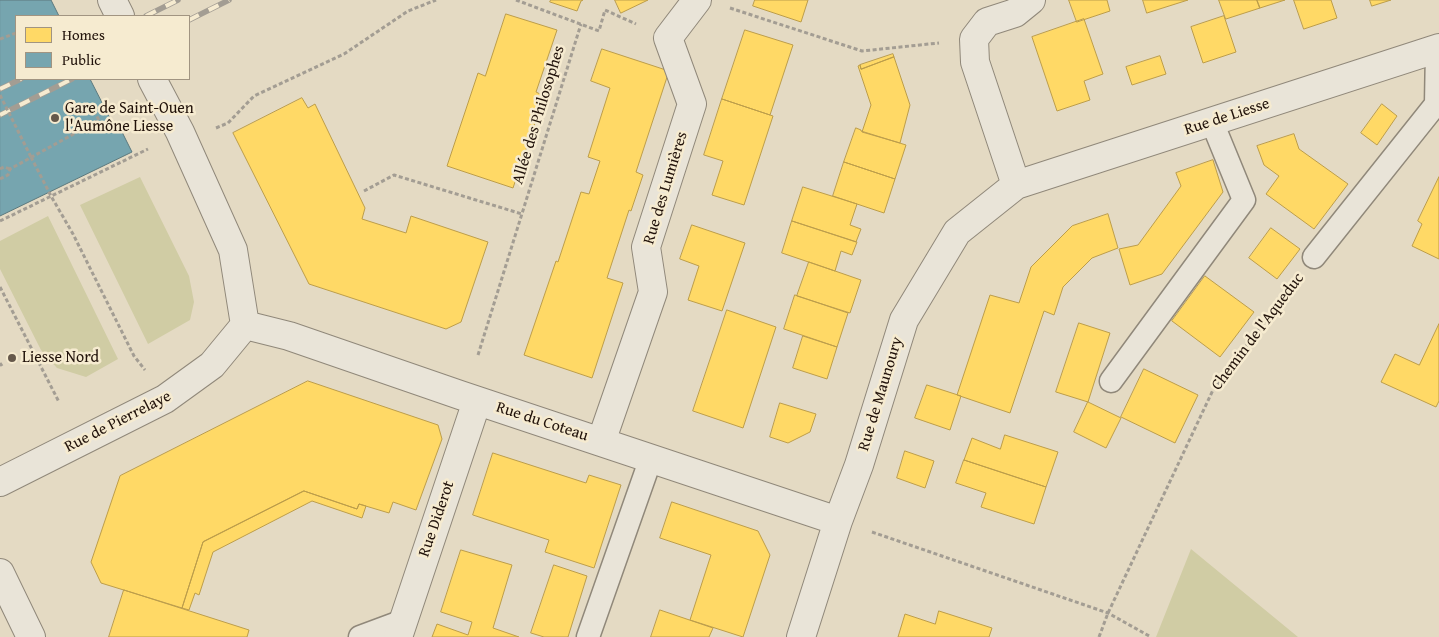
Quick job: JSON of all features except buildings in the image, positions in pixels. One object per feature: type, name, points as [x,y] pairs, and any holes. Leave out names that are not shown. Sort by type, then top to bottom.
[{"type":"street","points":[[112,0],[120,15]]},
{"type":"street","points":[[1016,185],[975,62],[974,39],[986,22],[1015,13],[1031,0]]},
{"type":"street","name":"Rue des Lumières","points":[[601,442],[653,292],[646,247],[692,104],[668,38],[710,3]]},
{"type":"street","name":"Rue de Liesse","points":[[1016,185],[1438,49]]},
{"type":"street","points":[[153,80],[180,132],[233,250],[245,325]]},
{"type":"street","name":"Rue de Maunoury","points":[[801,637],[838,521],[859,465],[904,320],[957,232],[1016,185]]},
{"type":"street","name":"Rue du Coteau","points":[[245,325],[289,336],[477,401],[838,521]]},
{"type":"street","name":"Rue de Pierrelaye","points":[[0,482],[165,399],[212,365],[245,325]]},
{"type":"street","name":"Rue Diderot","points":[[400,629],[477,401]]},
{"type":"street","points":[[0,573],[31,637]]},
{"type":"lane","name":"Chemin de l'Aqueduc","points":[[1314,257],[1436,104],[1438,49]]},
{"type":"lane","points":[[1111,381],[1244,200],[1212,122]]},
{"type":"lane","points":[[588,637],[651,458]]},
{"type":"lane","points":[[360,637],[400,629]]},
{"type":"path","points":[[209,131],[228,123],[254,96],[344,54],[408,11],[436,0]]},
{"type":"path","points":[[516,0],[599,31],[605,10]]},
{"type":"path","points":[[710,3],[862,51],[974,39]]},
{"type":"path","name":"Allée des Philosophes","points":[[478,355],[581,24]]},
{"type":"path","points":[[0,39],[15,33]]},
{"type":"path","points":[[0,95],[134,356]]},
{"type":"path","points":[[2,168],[10,169],[99,120],[95,113]]},
{"type":"path","points":[[0,221],[180,132]]},
{"type":"path","points":[[0,179],[8,175],[10,169]]},
{"type":"path","points":[[364,191],[394,176],[522,214]]},
{"type":"path","name":"Chemin de l'Aqueduc","points":[[1099,637],[1108,613],[1213,390],[1314,257]]},
{"type":"path","points":[[0,287],[59,402]]},
{"type":"path","points":[[838,521],[1108,613],[1151,637]]},
{"type":"shaded area","points":[[140,177],[189,276],[194,302],[190,320],[148,344],[80,205]]},
{"type":"shaded area","points":[[48,216],[118,359],[86,377],[57,368],[41,350],[0,269],[0,241]]},
{"type":"shaded area","points":[[1191,549],[1298,637],[1156,637]]},
{"type":"railway","points":[[148,15],[178,0]]},
{"type":"railway","points":[[190,20],[229,0]]},
{"type":"railway","points":[[0,89],[19,80]]},
{"type":"railway","points":[[0,115],[70,80]]},
{"type":"place","name":"Gare de Saint-Ouen l'Aumône Liesse","points":[[55,118]]},
{"type":"place","name":"Liesse Nord","points":[[12,358]]}]
